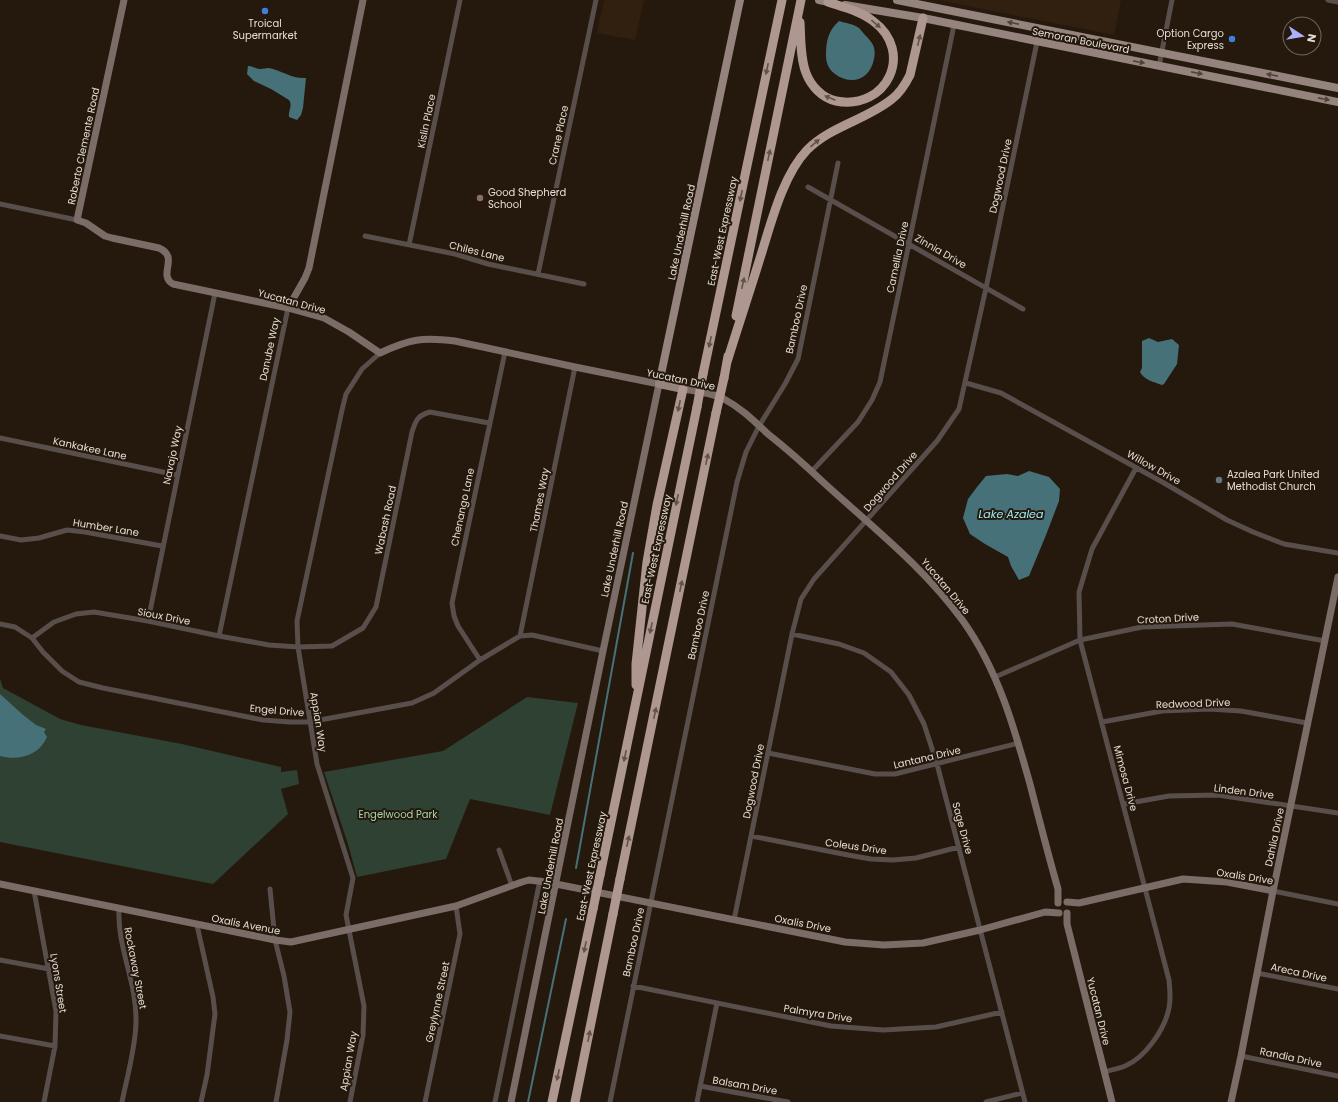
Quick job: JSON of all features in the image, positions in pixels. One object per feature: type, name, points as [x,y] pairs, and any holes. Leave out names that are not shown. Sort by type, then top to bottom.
[{"type":"highway","points":[[800,4],[802,59],[806,73],[812,85],[821,94],[832,100],[846,103],[861,101],[872,96],[882,87],[890,76],[893,65],[893,52],[890,40],[884,30],[872,20],[856,12],[828,2]]},
{"type":"highway","name":"East-West Expressway","points":[[552,1102],[781,3]]},
{"type":"highway","points":[[576,1102],[620,879],[800,4]]},
{"type":"highway","points":[[727,362],[785,184],[795,165],[806,151],[828,133],[874,111],[893,99],[906,83],[910,75],[923,18]]},
{"type":"highway","points":[[636,704],[636,664],[647,562],[657,505],[683,389]]},
{"type":"main road","name":"Lake Underhill Road","points":[[659,384],[740,0]]},
{"type":"main road","name":"Semoran Boulevard","points":[[819,0],[954,24],[1338,102]]},
{"type":"main road","name":"Semoran Boulevard","points":[[897,0],[925,3],[1161,53],[1338,88]]},
{"type":"main road","points":[[923,18],[925,3]]},
{"type":"main road","name":"Yucatan Drive","points":[[659,384],[683,389]]},
{"type":"street","name":"Roberto Clemente Road","points":[[0,204],[77,220],[124,0]]},
{"type":"street","name":"Danube Way","points":[[219,636],[288,308],[309,268],[363,0]]},
{"type":"street","name":"Kislin Place","points":[[409,245],[460,0]]},
{"type":"street","name":"Crane Place","points":[[538,274],[596,0]]},
{"type":"street","points":[[1159,66],[1172,0]]},
{"type":"street","points":[[1328,0],[1338,2]]},
{"type":"street","name":"Camellia Drive","points":[[812,471],[858,422],[872,400],[880,382],[954,24]]},
{"type":"street","name":"Dogwood Drive","points":[[734,920],[792,634],[801,599],[814,579],[937,441],[959,409],[966,383],[1037,42]]},
{"type":"street","name":"Bamboo Drive","points":[[610,1102],[737,482],[746,452],[759,426],[785,384],[798,359],[838,163]]},
{"type":"street","name":"Zinnia Drive","points":[[808,187],[1022,308]]},
{"type":"street","name":"Yucatan Drive","points":[[77,220],[86,223],[105,236],[164,250],[168,257],[166,275],[169,282],[173,284],[288,308],[324,318],[362,340],[380,354],[403,343],[421,339],[436,339],[659,384]]},
{"type":"street","name":"Chiles Lane","points":[[365,236],[455,254],[488,264],[584,284]]},
{"type":"street","name":"Navajo Way","points":[[148,621],[162,546],[215,293]]},
{"type":"street","name":"Chenango Lane","points":[[480,660],[458,626],[454,616],[452,603],[504,352]]},
{"type":"street","name":"Appian Way","points":[[350,1102],[363,1035],[364,1006],[346,915],[353,878],[317,764],[298,648],[298,621],[346,394],[362,369],[380,354]]},
{"type":"street","name":"Thames Way","points":[[520,636],[575,367]]},
{"type":"street","name":"Willow Drive","points":[[966,383],[1001,393],[1227,520],[1253,532],[1284,544],[1338,553]]},
{"type":"street","name":"Lake Underhill Road","points":[[511,1102],[659,384]]},
{"type":"street","name":"Yucatan Drive","points":[[683,389],[710,394],[724,399],[738,407],[812,471],[917,567],[941,593],[963,621],[981,650],[995,677],[1019,743],[1063,908],[1112,1102]]},
{"type":"street","name":"Wabash Road","points":[[298,648],[332,646],[363,628],[376,607],[415,420],[421,414],[430,412],[489,423]]},
{"type":"street","name":"Kankakee Lane","points":[[0,438],[177,475]]},
{"type":"street","name":"Mimosa Drive","points":[[1104,1072],[1126,1066],[1145,1052],[1160,1032],[1169,1010],[1171,995],[1169,980],[1124,804],[1080,640],[1079,592],[1092,549],[1136,468]]},
{"type":"street","name":"Humber Lane","points":[[0,536],[21,540],[39,538],[67,530],[162,546]]},
{"type":"street","name":"Dahlia Drive","points":[[1230,1102],[1241,1056],[1273,891],[1338,577]]},
{"type":"street","name":"Sioux Drive","points":[[32,638],[54,622],[76,614],[94,612],[269,645],[298,648]]},
{"type":"street","name":"Engel Drive","points":[[0,624],[15,627],[32,638],[43,652],[62,671],[79,682],[263,720],[290,722],[309,722],[412,704],[434,693],[480,660],[520,636]]},
{"type":"street","name":"Croton Drive","points":[[995,677],[1080,640],[1142,627],[1232,624],[1325,641]]},
{"type":"street","name":"Sage Drive","points":[[792,634],[846,646],[864,653],[891,672],[909,695],[924,724],[937,764],[1025,1102]]},
{"type":"street","points":[[520,636],[532,636],[603,651]]},
{"type":"street","name":"Redwood Drive","points":[[1102,722],[1162,711],[1209,709],[1241,711],[1308,723]]},
{"type":"street","name":"Lantana Drive","points":[[768,753],[875,774],[895,774],[1019,743]]},
{"type":"street","name":"Linden Drive","points":[[1124,804],[1169,796],[1218,795],[1338,813]]},
{"type":"street","name":"Coleus Drive","points":[[751,836],[871,859],[893,860],[916,858],[959,847]]},
{"type":"street","points":[[499,850],[512,886]]},
{"type":"street","name":"Oxalis Drive","points":[[556,884],[845,942],[884,945],[923,943],[980,930],[1079,903],[1183,879],[1226,882],[1338,904]]},
{"type":"street","name":"Oxalis Avenue","points":[[0,884],[197,925],[291,942],[456,906],[529,880],[540,880],[556,884]]},
{"type":"street","name":"Lake Underhill Road","points":[[495,1102],[540,880]]},
{"type":"street","points":[[270,889],[275,940],[284,976],[290,1012],[287,1040],[276,1102]]},
{"type":"street","name":"Lyons Street","points":[[34,891],[56,1011],[55,1046],[44,1102]]},
{"type":"street","name":"Greylynne Street","points":[[425,1102],[460,934],[456,906]]},
{"type":"street","name":"Rockaway Street","points":[[119,909],[118,923],[134,998],[136,1021],[132,1052],[122,1102]]},
{"type":"street","points":[[197,925],[213,997],[215,1014],[207,1075],[201,1102]]},
{"type":"street","points":[[0,960],[49,969]]},
{"type":"street","name":"Areca Drive","points":[[1257,973],[1338,990]]},
{"type":"street","name":"Palmyra Drive","points":[[633,986],[831,1026],[883,1030],[936,1027],[1002,1012]]},
{"type":"street","points":[[697,1102],[717,1003]]},
{"type":"street","points":[[0,1036],[55,1046]]},
{"type":"street","name":"Randia Drive","points":[[1241,1056],[1338,1076]]},
{"type":"street","name":"Balsam Drive","points":[[700,1086],[788,1102]]},
{"type":"street","points":[[986,1102],[1022,1093]]},
{"type":"shaded area","points":[[604,0],[644,0],[635,40],[597,33]]},
{"type":"shaded area","points":[[938,0],[1121,0],[1114,35]]},
{"type":"green space","points":[[0,679],[3,688],[60,719],[81,725],[182,744],[281,767],[281,772],[297,770],[299,784],[281,789],[288,814],[213,884],[0,842]]},
{"type":"green space","name":"Engelwood Park","points":[[527,697],[578,703],[550,815],[470,799],[446,859],[357,877],[348,844],[324,772],[443,751]]},
{"type":"water","points":[[839,21],[859,28],[874,47],[875,56],[872,66],[864,76],[859,79],[847,80],[841,78],[833,72],[827,64],[826,51],[828,37],[832,29]]},
{"type":"water","points":[[248,66],[259,69],[274,69],[292,76],[306,78],[303,108],[301,115],[297,120],[289,117],[291,104],[289,100],[254,81],[247,74]]},
{"type":"water","points":[[1149,338],[1158,342],[1172,339],[1179,345],[1177,364],[1162,385],[1147,379],[1140,372],[1142,368],[1142,341]]},
{"type":"water","name":"Lake Azalea","points":[[1029,471],[1049,477],[1060,489],[1059,501],[1029,576],[1019,580],[1008,557],[970,534],[963,518],[968,499],[986,476],[1007,474],[1018,476]]},
{"type":"water","points":[[0,694],[36,725],[46,729],[44,732],[47,737],[39,749],[27,756],[14,758],[0,756]]},
{"type":"waterway","points":[[576,868],[633,553]]},
{"type":"waterway","points":[[528,1102],[566,919]]},
{"type":"place","name":"Troical Supermarket","points":[[265,11]]},
{"type":"place","name":"Option Cargo Express","points":[[1232,39]]},
{"type":"place","name":"Good Shepherd School","points":[[480,198]]},
{"type":"place","name":"Azalea Park United Methodist Church","points":[[1219,480]]}]
